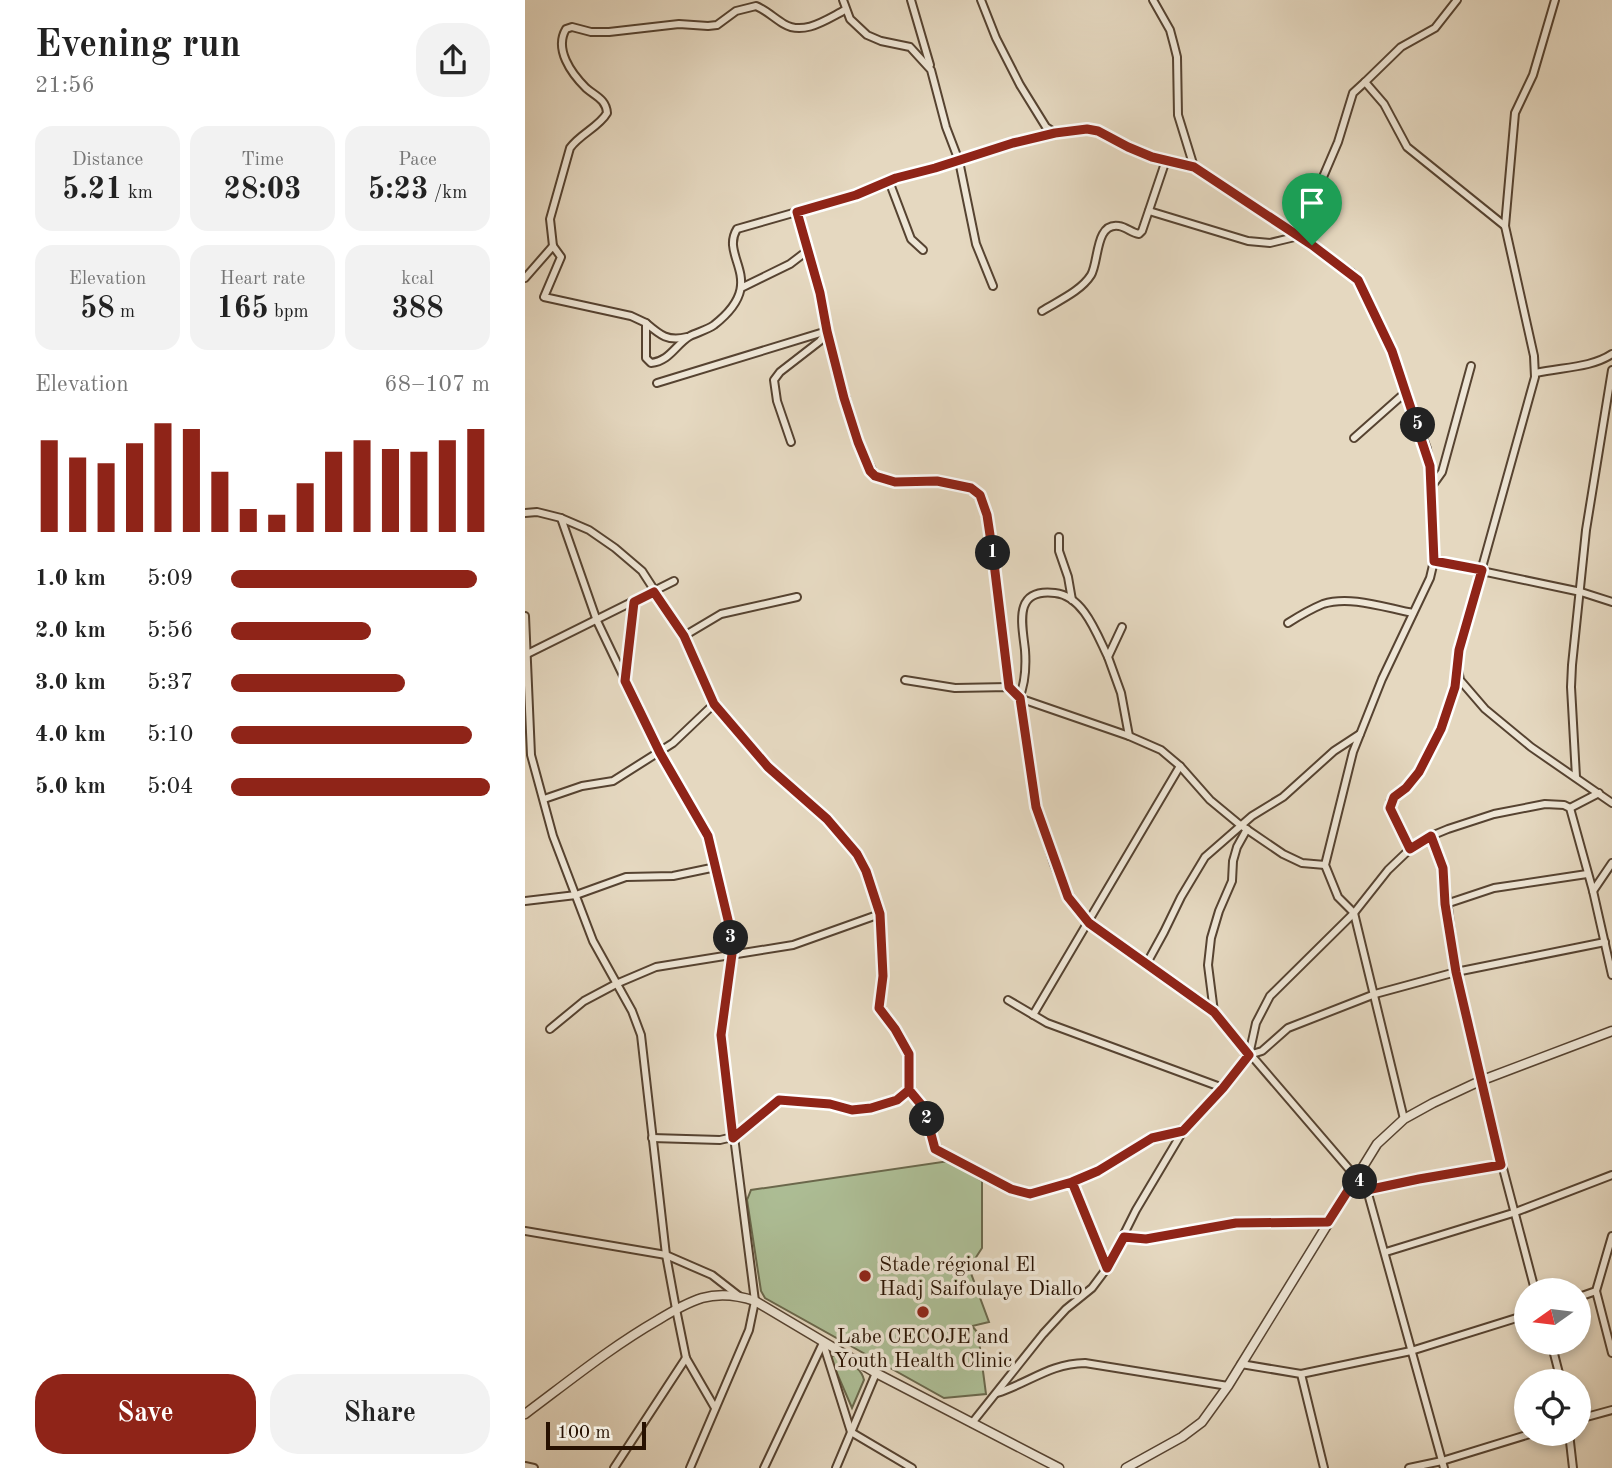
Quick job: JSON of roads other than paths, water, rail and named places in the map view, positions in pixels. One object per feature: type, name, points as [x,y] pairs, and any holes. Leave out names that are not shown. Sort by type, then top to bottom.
[{"type":"street","points":[[843,0],[850,19],[867,35],[910,47],[931,70]]},
{"type":"street","points":[[911,0],[946,127],[959,161],[976,244],[993,286]]},
{"type":"street","points":[[981,0],[996,38],[1031,106],[1046,127],[1055,133]]},
{"type":"street","points":[[1153,0],[1170,30],[1177,57],[1178,115],[1194,167]]},
{"type":"street","points":[[1312,245],[1313,215],[1323,177],[1338,142],[1353,93],[1401,47],[1434,28],[1457,0]]},
{"type":"street","points":[[1410,849],[1392,814],[1390,802],[1419,772],[1450,705],[1458,673],[1459,650],[1536,373],[1505,226],[1515,113],[1533,75],[1555,0]]},
{"type":"street","points":[[807,251],[790,264],[743,287],[733,307],[713,326],[676,340],[666,339],[646,323],[631,316],[544,297],[561,257],[553,246],[550,219],[570,148],[607,113],[604,102],[585,87],[565,60],[561,47],[562,35],[566,29],[572,27],[600,32],[679,24],[717,25],[736,11],[756,6],[787,26],[800,28],[811,27],[845,10]]},
{"type":"street","points":[[1365,82],[1384,104],[1407,147],[1505,226]]},
{"type":"street","points":[[743,287],[734,243],[737,229],[856,195],[889,181],[1005,145],[1055,133],[1087,129],[1098,131],[1128,147],[1194,167],[1299,236],[1358,280],[1392,351],[1427,449],[1432,486],[1434,561],[1430,578],[1382,679],[1353,752],[1325,865],[1338,897],[1355,913],[1404,1119]]},
{"type":"street","points":[[1042,311],[1086,283],[1093,272],[1101,237],[1109,228],[1118,226],[1139,234],[1166,160]]},
{"type":"street","points":[[889,181],[911,239],[923,250]]},
{"type":"street","points":[[1149,211],[1248,241],[1270,243],[1299,236]]},
{"type":"street","points":[[797,212],[858,442],[875,476],[895,482],[937,481],[971,488],[980,495],[987,515],[1009,687],[1020,698],[1161,750],[1180,766],[1210,800],[1244,827],[1283,854],[1302,863],[1325,865]]},
{"type":"street","points":[[525,278],[553,246]]},
{"type":"street","points":[[646,323],[645,351],[646,358],[651,363],[672,355],[689,337]]},
{"type":"street","points":[[657,383],[827,331]]},
{"type":"street","points":[[791,442],[777,401],[774,380],[780,372],[820,341],[827,331]]},
{"type":"street","points":[[1536,373],[1591,365],[1612,354]]},
{"type":"street","points":[[1432,486],[1442,472],[1471,366]]},
{"type":"street","points":[[1576,776],[1570,687],[1586,530],[1612,370]]},
{"type":"street","points":[[1354,438],[1407,391]]},
{"type":"street","points":[[525,512],[561,518],[589,530],[642,571],[684,636],[714,704],[768,767],[827,819],[857,854],[866,871],[880,914],[883,976],[879,1008],[909,1054],[909,1090],[924,1108],[935,1149],[1011,1189],[1030,1194],[1098,1171],[1152,1138],[1183,1131]]},
{"type":"street","points":[[561,518],[597,621],[660,753],[708,836],[729,924],[732,954],[721,1035],[755,1301],[749,1330],[690,1468]]},
{"type":"street","points":[[1059,537],[1059,551],[1072,600]]},
{"type":"street","points":[[1434,561],[1581,592],[1612,602]]},
{"type":"street","points":[[526,655],[674,581]]},
{"type":"street","points":[[1129,736],[1121,693],[1108,657],[1087,615],[1072,600],[1054,593],[1033,596],[1025,604],[1020,620],[1025,651],[1020,698],[1036,807],[1068,897],[1089,923],[1214,1012],[1367,1190],[1443,1465]]},
{"type":"street","points":[[684,636],[721,614],[797,597]]},
{"type":"street","points":[[625,681],[634,602]]},
{"type":"street","points":[[1288,623],[1332,602],[1353,602],[1413,613]]},
{"type":"street","points":[[525,616],[531,755],[553,836],[593,941],[632,1011],[641,1035],[666,1255],[676,1309],[686,1358],[715,1408]]},
{"type":"street","points":[[1108,657],[1122,627]]},
{"type":"street","points":[[1458,673],[1464,686],[1509,732],[1612,803]]},
{"type":"street","points":[[905,680],[955,688],[1009,687]]},
{"type":"street","points":[[544,799],[582,786],[613,781],[660,753],[714,704]]},
{"type":"street","points":[[1147,963],[1195,871],[1216,846],[1244,827],[1259,811],[1283,797],[1334,751],[1360,734]]},
{"type":"street","points":[[1034,1015],[1180,766]]},
{"type":"street","points":[[1570,808],[1598,793]]},
{"type":"street","points":[[972,1423],[1043,1334],[1066,1309],[1092,1288],[1107,1268],[1136,1210],[1183,1131],[1249,1055],[1256,1023],[1270,996],[1355,913],[1388,870],[1410,849],[1431,836],[1494,814],[1545,804],[1570,808],[1612,975]]},
{"type":"street","points":[[1214,1012],[1208,965],[1211,938],[1232,881],[1233,861],[1244,827]]},
{"type":"street","points":[[1431,836],[1443,868],[1445,904],[1456,972],[1480,1081],[1532,1278]]},
{"type":"street","points":[[1593,891],[1612,863]]},
{"type":"street","points":[[525,901],[576,895],[627,877],[673,876],[716,867]]},
{"type":"street","points":[[1445,904],[1494,888],[1587,874]]},
{"type":"street","points":[[550,1029],[584,1001],[656,967],[793,945],[880,914]]},
{"type":"street","points":[[1249,1055],[1262,1051],[1289,1028],[1375,994],[1456,972],[1605,942]]},
{"type":"street","points":[[1008,1000],[1047,1023],[1094,1038],[1223,1088]]},
{"type":"street","points":[[1126,1468],[1182,1437],[1202,1422],[1228,1386],[1377,1144],[1404,1119],[1480,1081],[1612,1031]]},
{"type":"street","points":[[652,1138],[733,1138],[779,1100],[830,1104],[852,1110],[871,1108],[897,1100],[909,1090]]},
{"type":"street","points":[[1367,1190],[1501,1165]]},
{"type":"street","points":[[1386,1252],[1513,1213],[1612,1175]]},
{"type":"street","points":[[1072,1182],[1107,1268]]},
{"type":"street","points":[[1124,1237],[1146,1239],[1236,1223],[1328,1222]]},
{"type":"street","points":[[525,1231],[666,1255],[712,1275],[739,1296]]},
{"type":"street","points":[[1612,1236],[1596,1291],[1612,1353]]},
{"type":"street","points":[[1591,1293],[1596,1291]]},
{"type":"street","points":[[525,1414],[631,1335],[676,1309],[701,1298],[739,1296],[755,1301],[876,1373],[1059,1468]]},
{"type":"street","points":[[1241,1364],[1301,1374],[1411,1351],[1514,1319]]},
{"type":"street","points":[[823,1343],[851,1432],[912,1468]]},
{"type":"street","points":[[764,1468],[823,1343]]},
{"type":"street","points":[[614,1468],[686,1358]]},
{"type":"street","points":[[996,1393],[1066,1363],[1085,1363],[1228,1386]]},
{"type":"street","points":[[836,1468],[876,1373]]},
{"type":"street","points":[[1301,1374],[1324,1468]]},
{"type":"street","points":[[1591,1416],[1612,1410]]},
{"type":"street","points":[[1409,1468],[1443,1465],[1514,1440]]},
{"type":"street","points":[[1570,1446],[1573,1468]]},
{"type":"street","points":[[525,1466],[534,1468]]},
{"type":"place","name":"Stade régional El Hadj Saifoulaye Diallo","points":[[865,1276]]},
{"type":"place","name":"Labe CECOJE and Youth Health Clinic","points":[[923,1312]]}]
